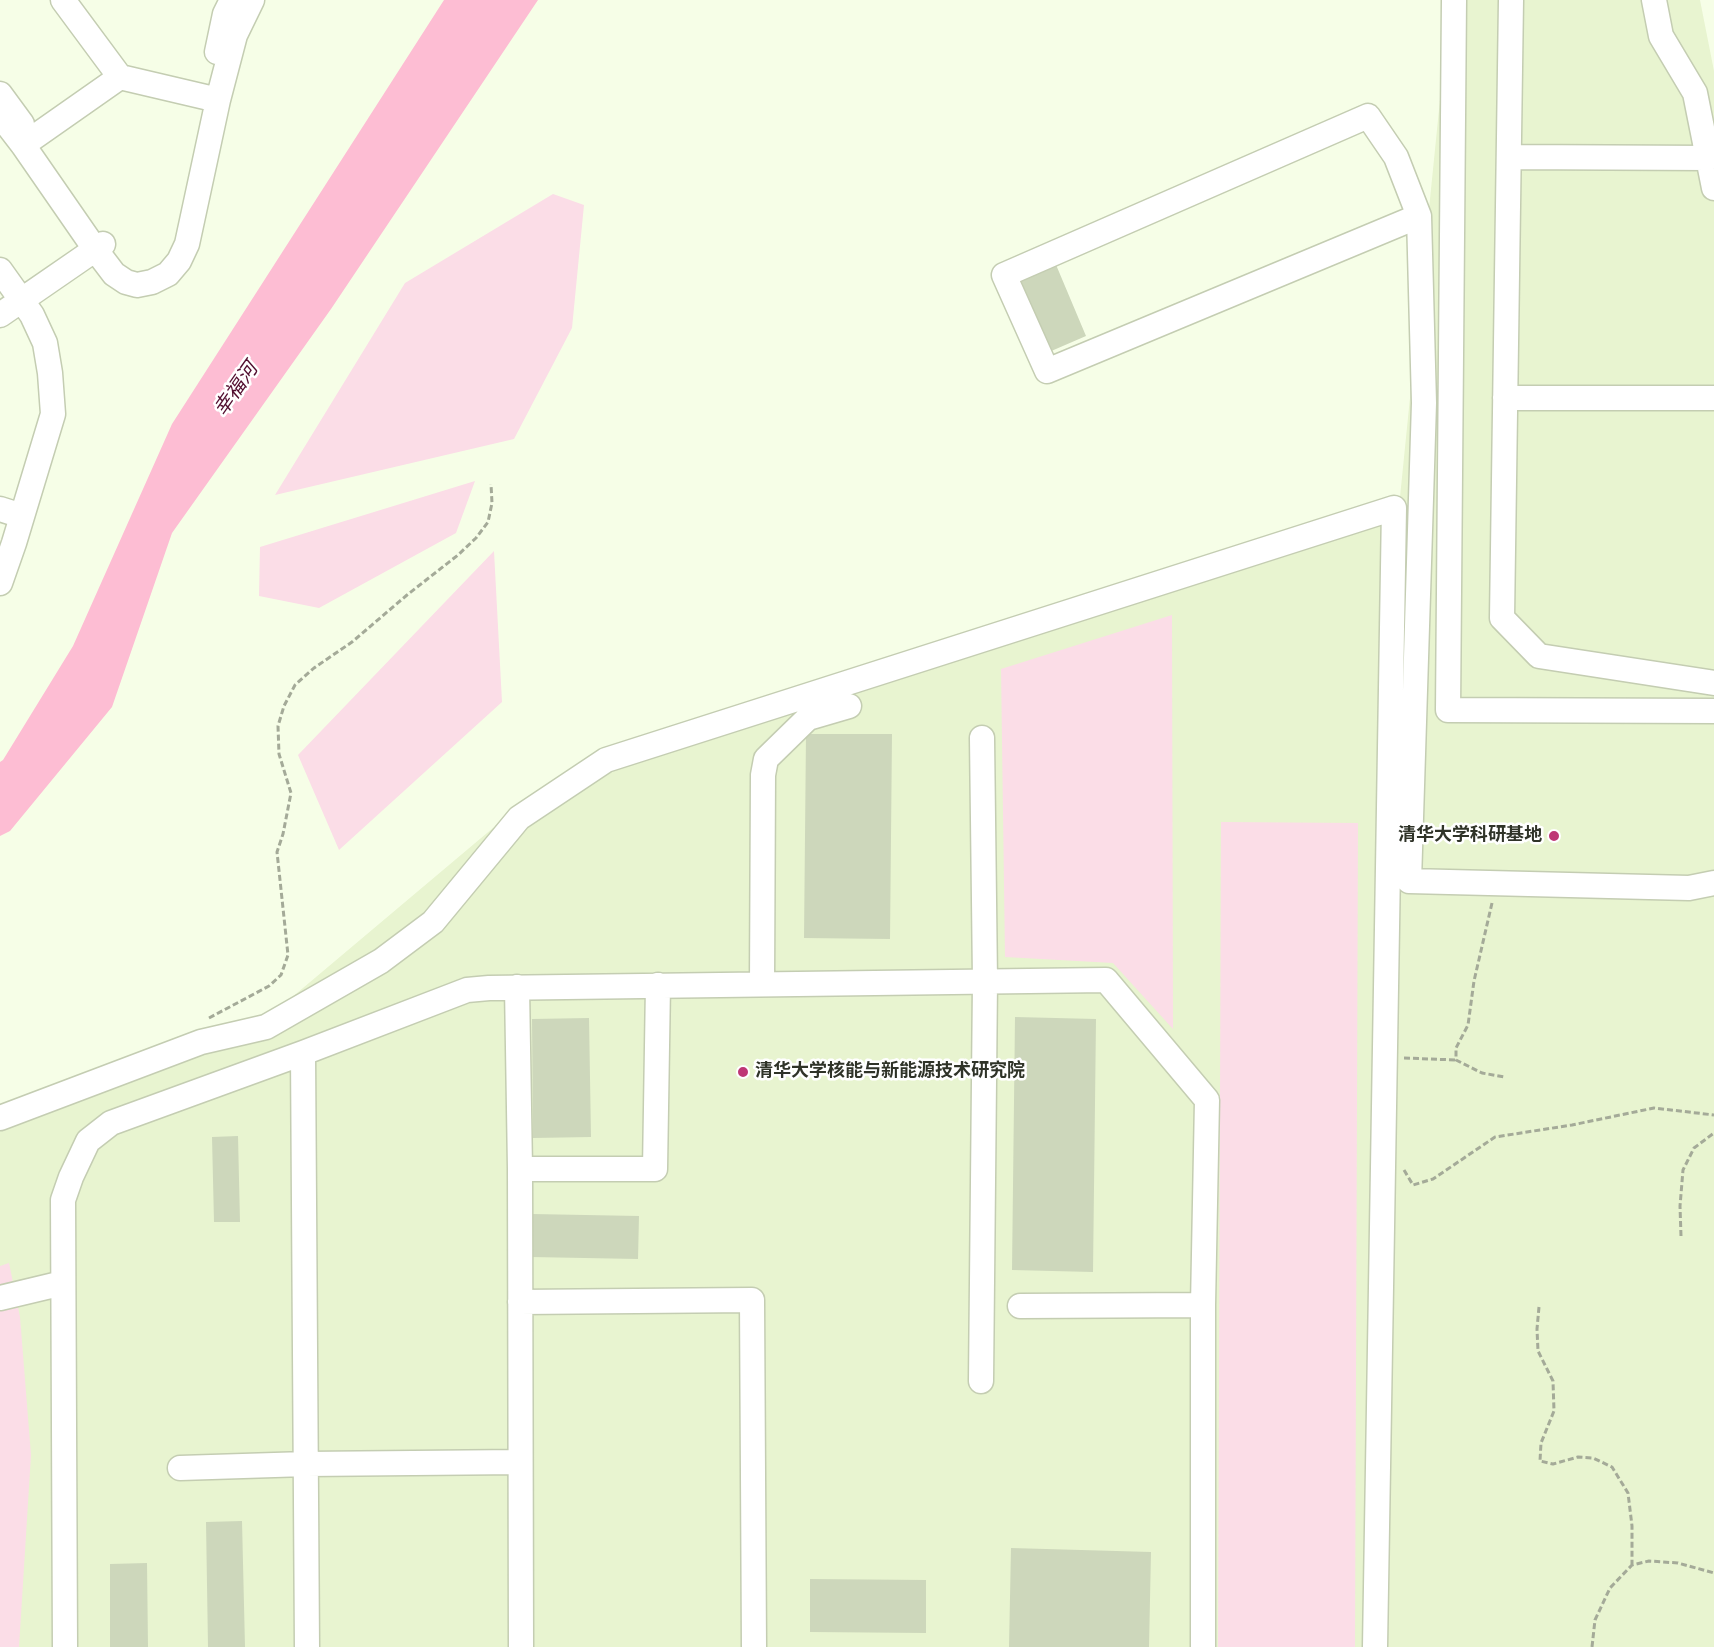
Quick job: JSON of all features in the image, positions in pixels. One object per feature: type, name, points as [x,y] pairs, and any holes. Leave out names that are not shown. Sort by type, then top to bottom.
[{"type":"street","points":[[63,0],[120,76],[212,98]]},
{"type":"street","points":[[0,94],[27,142],[99,247],[114,274],[126,282],[137,285],[152,282],[168,274],[179,261],[187,244],[225,14],[232,0]]},
{"type":"street","points":[[212,98],[235,35],[252,0]]},
{"type":"street","points":[[1454,0],[1448,710],[1714,711]]},
{"type":"street","points":[[1511,0],[1502,618],[1539,656],[1714,682]]},
{"type":"street","points":[[1654,0],[1661,36],[1695,93],[1714,188]]},
{"type":"street","points":[[27,142],[120,76]]},
{"type":"street","points":[[0,115],[27,142]]},
{"type":"street","points":[[1419,216],[1047,370],[1004,275],[1368,116],[1395,157],[1419,216],[1424,403],[1409,881],[1689,888],[1714,883]]},
{"type":"street","points":[[1509,157],[1708,158]]},
{"type":"street","points":[[8,305],[99,247]]},
{"type":"street","points":[[0,270],[8,305]]},
{"type":"street","points":[[0,537],[53,414],[45,343],[32,315],[8,305]]},
{"type":"street","points":[[1505,398],[1714,398]]},
{"type":"street","points":[[0,1118],[201,1042],[266,1027],[381,961],[433,922],[519,818],[606,760],[1394,508],[1375,1647]]},
{"type":"street","points":[[0,583],[10,512]]},
{"type":"street","points":[[762,984],[766,759],[808,718],[849,706]]},
{"type":"street","points":[[981,1381],[985,981],[982,738]]},
{"type":"street","points":[[66,1647],[63,1200],[88,1142],[111,1123],[303,1053],[466,990],[517,987],[1106,980],[1207,1100],[1203,1305],[1203,1647]]},
{"type":"street","points":[[519,1169],[655,1169],[658,985]]},
{"type":"street","points":[[517,987],[521,1647]]},
{"type":"street","points":[[303,1053],[307,1647]]},
{"type":"street","points":[[0,1298],[63,1283]]},
{"type":"street","points":[[520,1302],[752,1300],[754,1647]]},
{"type":"street","points":[[1020,1306],[1203,1305]]},
{"type":"street","points":[[180,1468],[520,1462]]},
{"type":"path","points":[[206,1020],[269,986],[281,975],[288,955],[277,852],[291,793],[279,754],[278,726],[284,706],[295,685],[314,668],[352,642],[476,538],[488,522],[492,503],[491,483]]},
{"type":"path","points":[[1456,1060],[1456,1048],[1468,1025],[1474,981],[1490,917],[1495,883]]},
{"type":"path","points":[[1404,1058],[1456,1060],[1482,1073],[1505,1077]]},
{"type":"path","points":[[1400,1164],[1413,1185],[1433,1179],[1495,1137],[1572,1125],[1654,1108],[1714,1115]]},
{"type":"path","points":[[1680,1236],[1683,1170],[1694,1148],[1714,1132]]},
{"type":"path","points":[[1539,1307],[1538,1351],[1553,1381],[1554,1411],[1541,1443],[1540,1461],[1553,1464],[1578,1457],[1593,1458],[1612,1467],[1628,1493],[1632,1526],[1632,1564]]},
{"type":"path","points":[[1592,1647],[1595,1620],[1610,1588],[1632,1564],[1678,1563],[1714,1573]]},
{"type":"shaded area","name":"清华大学核能与新能源技术研究院","points":[[1445,0],[1700,0],[1714,71],[1714,1647],[0,1647],[0,1107],[265,1020],[525,801],[599,757],[1400,497],[1444,60]]},
{"type":"shaded area","points":[[553,194],[584,205],[572,328],[514,439],[275,495],[405,283]]},
{"type":"shaded area","points":[[475,481],[456,533],[319,608],[259,596],[260,547]]},
{"type":"shaded area","points":[[494,551],[502,702],[339,850],[298,755]]},
{"type":"shaded area","points":[[1172,615],[1173,1029],[1113,963],[1005,957],[1001,669]]},
{"type":"shaded area","points":[[1221,822],[1358,823],[1355,1647],[1218,1647]]},
{"type":"shaded area","points":[[9,1263],[20,1317],[31,1455],[19,1647],[0,1647],[0,1266]]},
{"type":"water","name":"幸福河","points":[[444,0],[538,0],[331,309],[172,533],[112,707],[10,831],[0,836],[0,762],[73,646],[172,424]]},
{"type":"building","points":[[1054,260],[1086,336],[1049,352],[1017,276]]},
{"type":"building","points":[[806,734],[892,734],[890,939],[804,938]]},
{"type":"building","points":[[1015,1017],[1096,1019],[1093,1272],[1012,1270]]},
{"type":"building","points":[[589,1018],[591,1137],[533,1138],[532,1019]]},
{"type":"building","points":[[238,1136],[240,1222],[214,1222],[212,1137]]},
{"type":"building","points":[[532,1214],[639,1216],[638,1259],[531,1257]]},
{"type":"building","points":[[242,1521],[245,1647],[208,1647],[206,1522]]},
{"type":"building","points":[[1011,1548],[1151,1552],[1149,1647],[1009,1647]]},
{"type":"building","points":[[147,1563],[148,1647],[110,1647],[110,1564]]},
{"type":"building","points":[[810,1579],[926,1580],[926,1633],[810,1632]]},
{"type":"place","name":"清华大学科研基地","points":[[1554,836]]},
{"type":"place","name":"清华大学核能与新能源技术研究院","points":[[743,1072]]}]
